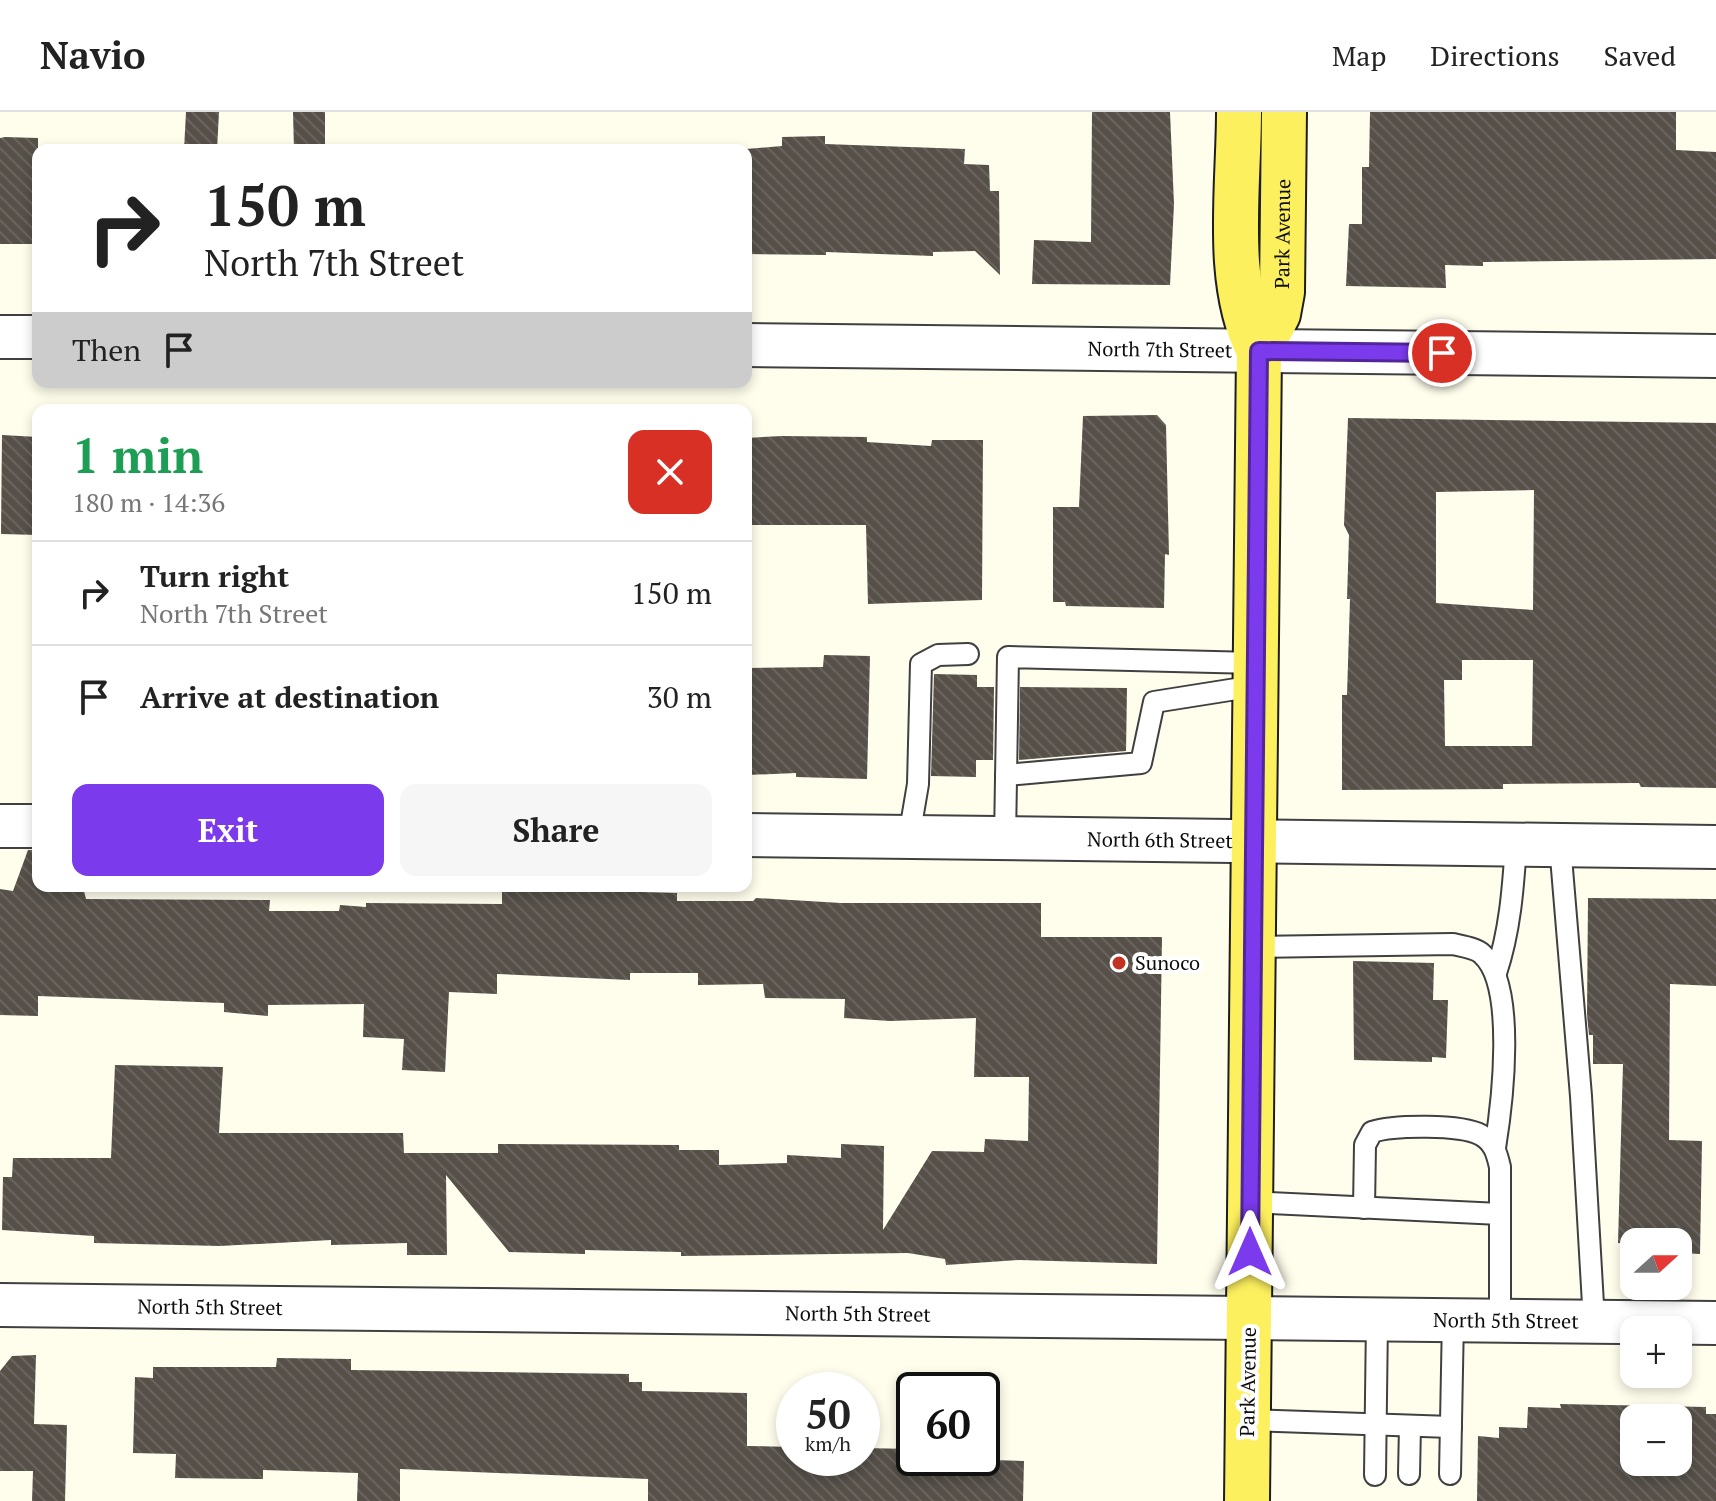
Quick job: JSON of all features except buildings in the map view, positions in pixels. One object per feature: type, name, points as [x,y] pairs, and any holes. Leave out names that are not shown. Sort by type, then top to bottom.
[{"type":"main road","name":"Park Avenue","points":[[1239,112],[1238,282],[1243,313],[1259,351],[1247,1501]]},
{"type":"main road","name":"Park Avenue","points":[[1259,351],[1278,314],[1282,292],[1284,112]]},
{"type":"street","points":[[0,337],[32,337]]},
{"type":"street","name":"North 7th Street","points":[[752,345],[1716,356]]},
{"type":"street","points":[[0,826],[32,826]]},
{"type":"street","name":"North 6th Street","points":[[752,835],[1716,847]]},
{"type":"street","name":"North 5th Street","points":[[0,1305],[1716,1323]]},
{"type":"lane","points":[[909,837],[918,784],[921,664],[938,655],[968,654]]},
{"type":"lane","points":[[1005,839],[1008,657],[1255,675]]},
{"type":"lane","points":[[1006,775],[1141,763],[1154,702],[1255,675]]},
{"type":"lane","points":[[1496,973],[1506,944],[1513,900],[1516,845]]},
{"type":"lane","points":[[1560,845],[1581,1096],[1594,1322]]},
{"type":"lane","points":[[1252,947],[1453,944],[1481,952],[1496,973],[1501,1000],[1502,1104],[1495,1148],[1500,1167],[1500,1321]]},
{"type":"lane","points":[[1364,1208],[1365,1145],[1372,1132],[1387,1127],[1463,1130],[1481,1135],[1495,1148]]},
{"type":"lane","points":[[1250,1202],[1500,1214]]},
{"type":"lane","points":[[1450,1474],[1453,1318]]},
{"type":"lane","points":[[1375,1475],[1377,1319]]},
{"type":"lane","points":[[1248,1420],[1451,1427]]},
{"type":"lane","points":[[1409,1474],[1410,1426]]},
{"type":"place","name":"Sunoco","points":[[1119,963]]},
{"type":"route","points":[[1250,1252],[1259,351],[1442,353]]}]
